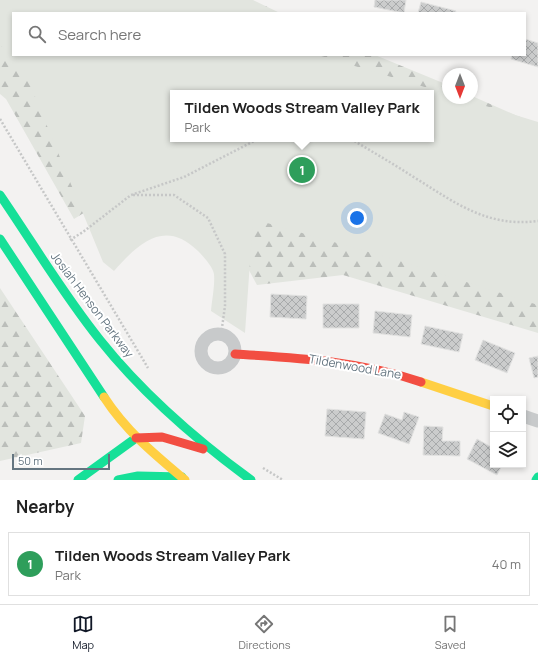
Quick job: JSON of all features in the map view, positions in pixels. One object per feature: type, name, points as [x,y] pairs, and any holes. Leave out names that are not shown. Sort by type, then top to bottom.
[{"type":"main road","name":"Josiah Henson Parkway","points":[[0,195],[100,340],[158,404],[212,452]]},
{"type":"main road","points":[[0,239],[84,370],[117,418],[136,438],[183,479]]},
{"type":"main road","name":"Tildenwood Lane","points":[[235,354],[319,359],[395,372],[490,405]]},
{"type":"main road","points":[[78,480],[136,438],[146,435],[169,438],[212,452],[251,480]]},
{"type":"main road","points":[[118,480],[138,476],[183,479]]},
{"type":"street","points":[[221,335],[229,338],[233,342],[235,354],[234,359],[225,367],[213,368],[204,361],[201,349],[203,344],[212,336],[221,335]]},
{"type":"street","points":[[526,417],[538,421]]},
{"type":"path","points":[[0,119],[70,240],[150,371]]},
{"type":"path","points":[[70,240],[83,232],[131,194],[184,177],[252,142]]},
{"type":"path","points":[[356,142],[458,206],[493,220],[528,223],[538,222]]},
{"type":"path","points":[[131,194],[174,195],[208,218],[225,254],[225,306],[221,335]]},
{"type":"path","points":[[257,464],[284,480]]},
{"type":"green space","points":[[0,0],[253,0],[278,12],[12,12],[12,56],[377,56],[442,83],[442,104],[478,104],[478,99],[538,125],[538,333],[343,275],[257,285],[216,209],[122,189],[74,219],[6,99],[0,94]]},
{"type":"green space","points":[[0,0],[248,0],[274,12],[12,12],[12,56],[0,45]]},
{"type":"green space","points":[[12,56],[321,56],[442,92],[442,104],[478,104],[538,122],[538,305],[407,263],[253,219],[245,333],[211,311],[214,283],[213,271],[198,251],[186,241],[174,236],[152,238],[132,252],[114,271],[103,262],[22,65]]},
{"type":"green space","points":[[0,288],[85,416],[81,443],[0,461]]},
{"type":"building","points":[[375,0],[406,0],[404,12],[374,7]]},
{"type":"building","points":[[421,2],[456,11],[456,12],[418,12]]},
{"type":"building","points":[[526,39],[538,43],[538,67],[511,59],[512,56],[526,56]]},
{"type":"building","points":[[271,294],[307,296],[306,319],[270,317]]},
{"type":"building","points":[[323,304],[359,304],[359,328],[323,328]]},
{"type":"building","points":[[375,311],[412,315],[410,337],[373,333]]},
{"type":"building","points":[[425,326],[463,334],[459,352],[421,344]]},
{"type":"building","points":[[483,340],[515,353],[507,373],[475,360]]},
{"type":"building","points":[[538,356],[538,377],[534,378],[529,358]]},
{"type":"building","points":[[327,409],[366,412],[364,439],[325,436]]},
{"type":"building","points":[[404,412],[419,417],[409,444],[378,433],[385,414],[402,420]]},
{"type":"building","points":[[424,426],[443,427],[442,441],[460,441],[460,456],[423,455]]},
{"type":"building","points":[[477,439],[490,446],[490,468],[500,468],[497,475],[467,459]]},
{"type":"traffic: fast","points":[[0,195],[73,305],[117,360],[171,415],[190,432],[251,480]]},
{"type":"traffic: fast","points":[[0,239],[104,397]]},
{"type":"traffic: fast","points":[[78,480],[136,438]]},
{"type":"traffic: fast","points":[[118,480],[138,476],[182,477]]},
{"type":"traffic: slow","points":[[421,382],[490,405]]},
{"type":"traffic: slow","points":[[104,397],[131,431],[185,480]]},
{"type":"traffic: jam","points":[[235,354],[306,359],[352,365],[375,369],[421,382]]},
{"type":"traffic: jam","points":[[136,438],[162,437],[203,449]]},
{"type":"place","name":"Tilden Woods Stream Valley Park","points":[[302,170]]}]
